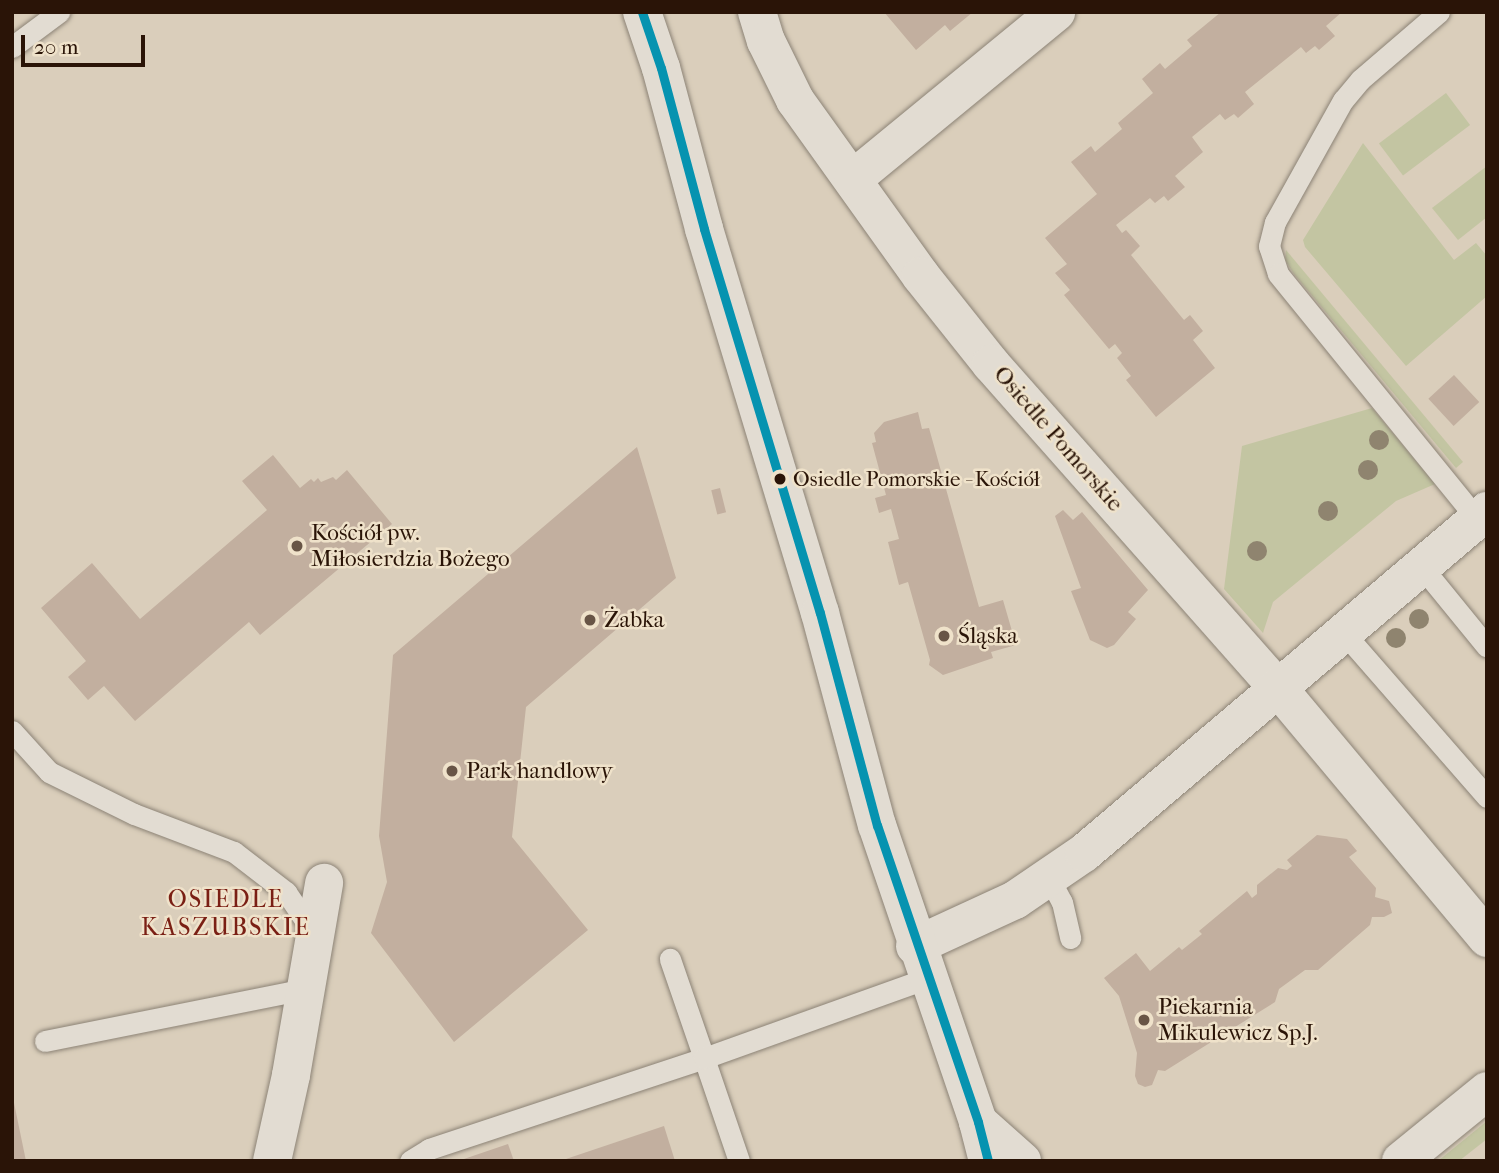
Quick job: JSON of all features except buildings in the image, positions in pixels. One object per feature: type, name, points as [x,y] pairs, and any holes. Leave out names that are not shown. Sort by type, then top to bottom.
[{"type":"street","points":[[642,12],[661,68],[704,229],[820,612],[877,825],[921,962],[978,1122],[988,1161]]},
{"type":"street","name":"Osiedle Pomorskie","points":[[757,12],[766,41],[795,100],[921,276],[991,364],[1278,688],[1487,938]]},
{"type":"street","points":[[853,179],[1056,12]]},
{"type":"street","points":[[921,962],[993,911],[1049,878],[1084,853],[1482,515]]},
{"type":"street","points":[[272,1161],[324,883]]},
{"type":"street","points":[[1401,1161],[1487,1091]]},
{"type":"street","points":[[978,1122],[998,1161]]},
{"type":"street","points":[[978,1122],[1022,1161]]},
{"type":"lane","points":[[13,45],[59,12]]},
{"type":"lane","points":[[1439,12],[1360,80],[1343,100],[1275,222],[1269,246],[1278,274],[1482,515]]},
{"type":"lane","points":[[1421,566],[1487,647]]},
{"type":"lane","points":[[1343,632],[1487,797]]},
{"type":"lane","points":[[12,731],[48,772],[134,814],[234,852],[286,892],[315,935]]},
{"type":"lane","points":[[1049,878],[1062,902],[1070,938]]},
{"type":"lane","points":[[670,959],[739,1161]]},
{"type":"lane","points":[[410,1161],[429,1149],[705,1058],[921,962]]},
{"type":"lane","points":[[45,1041],[306,989]]},
{"type":"green space","points":[[1446,93],[1470,125],[1403,175],[1379,144]]},
{"type":"green space","points":[[1363,143],[1454,260],[1476,243],[1487,256],[1487,296],[1406,366],[1305,247],[1303,240]]},
{"type":"green space","points":[[1487,166],[1487,217],[1458,240],[1432,208]]},
{"type":"green space","points":[[1286,250],[1463,462],[1456,468],[1294,274],[1285,260]]},
{"type":"green space","points":[[1372,408],[1435,484],[1396,501],[1273,602],[1263,633],[1224,589],[1242,446]]},
{"type":"green space","points":[[1487,1121],[1487,1139],[1459,1161],[1438,1161]]},
{"type":"transit line","points":[[642,12],[661,68],[704,229],[820,613],[877,825],[978,1122],[988,1161]]},
{"type":"place","name":"Osiedle Pomorskie - Kościół","points":[[780,479]]},
{"type":"place","name":"Kościół pw. Miłosierdzia Bożego","points":[[297,546]]},
{"type":"place","name":"Żabka","points":[[590,620]]},
{"type":"place","name":"Śląska","points":[[944,636]]},
{"type":"place","name":"Park handlowy","points":[[452,771]]},
{"type":"place","name":"Piekarnia Mikulewicz Sp.J.","points":[[1144,1020]]},
{"type":"district","name":"OSIEDLE KASZUBSKIE","points":[[226,914]]}]
